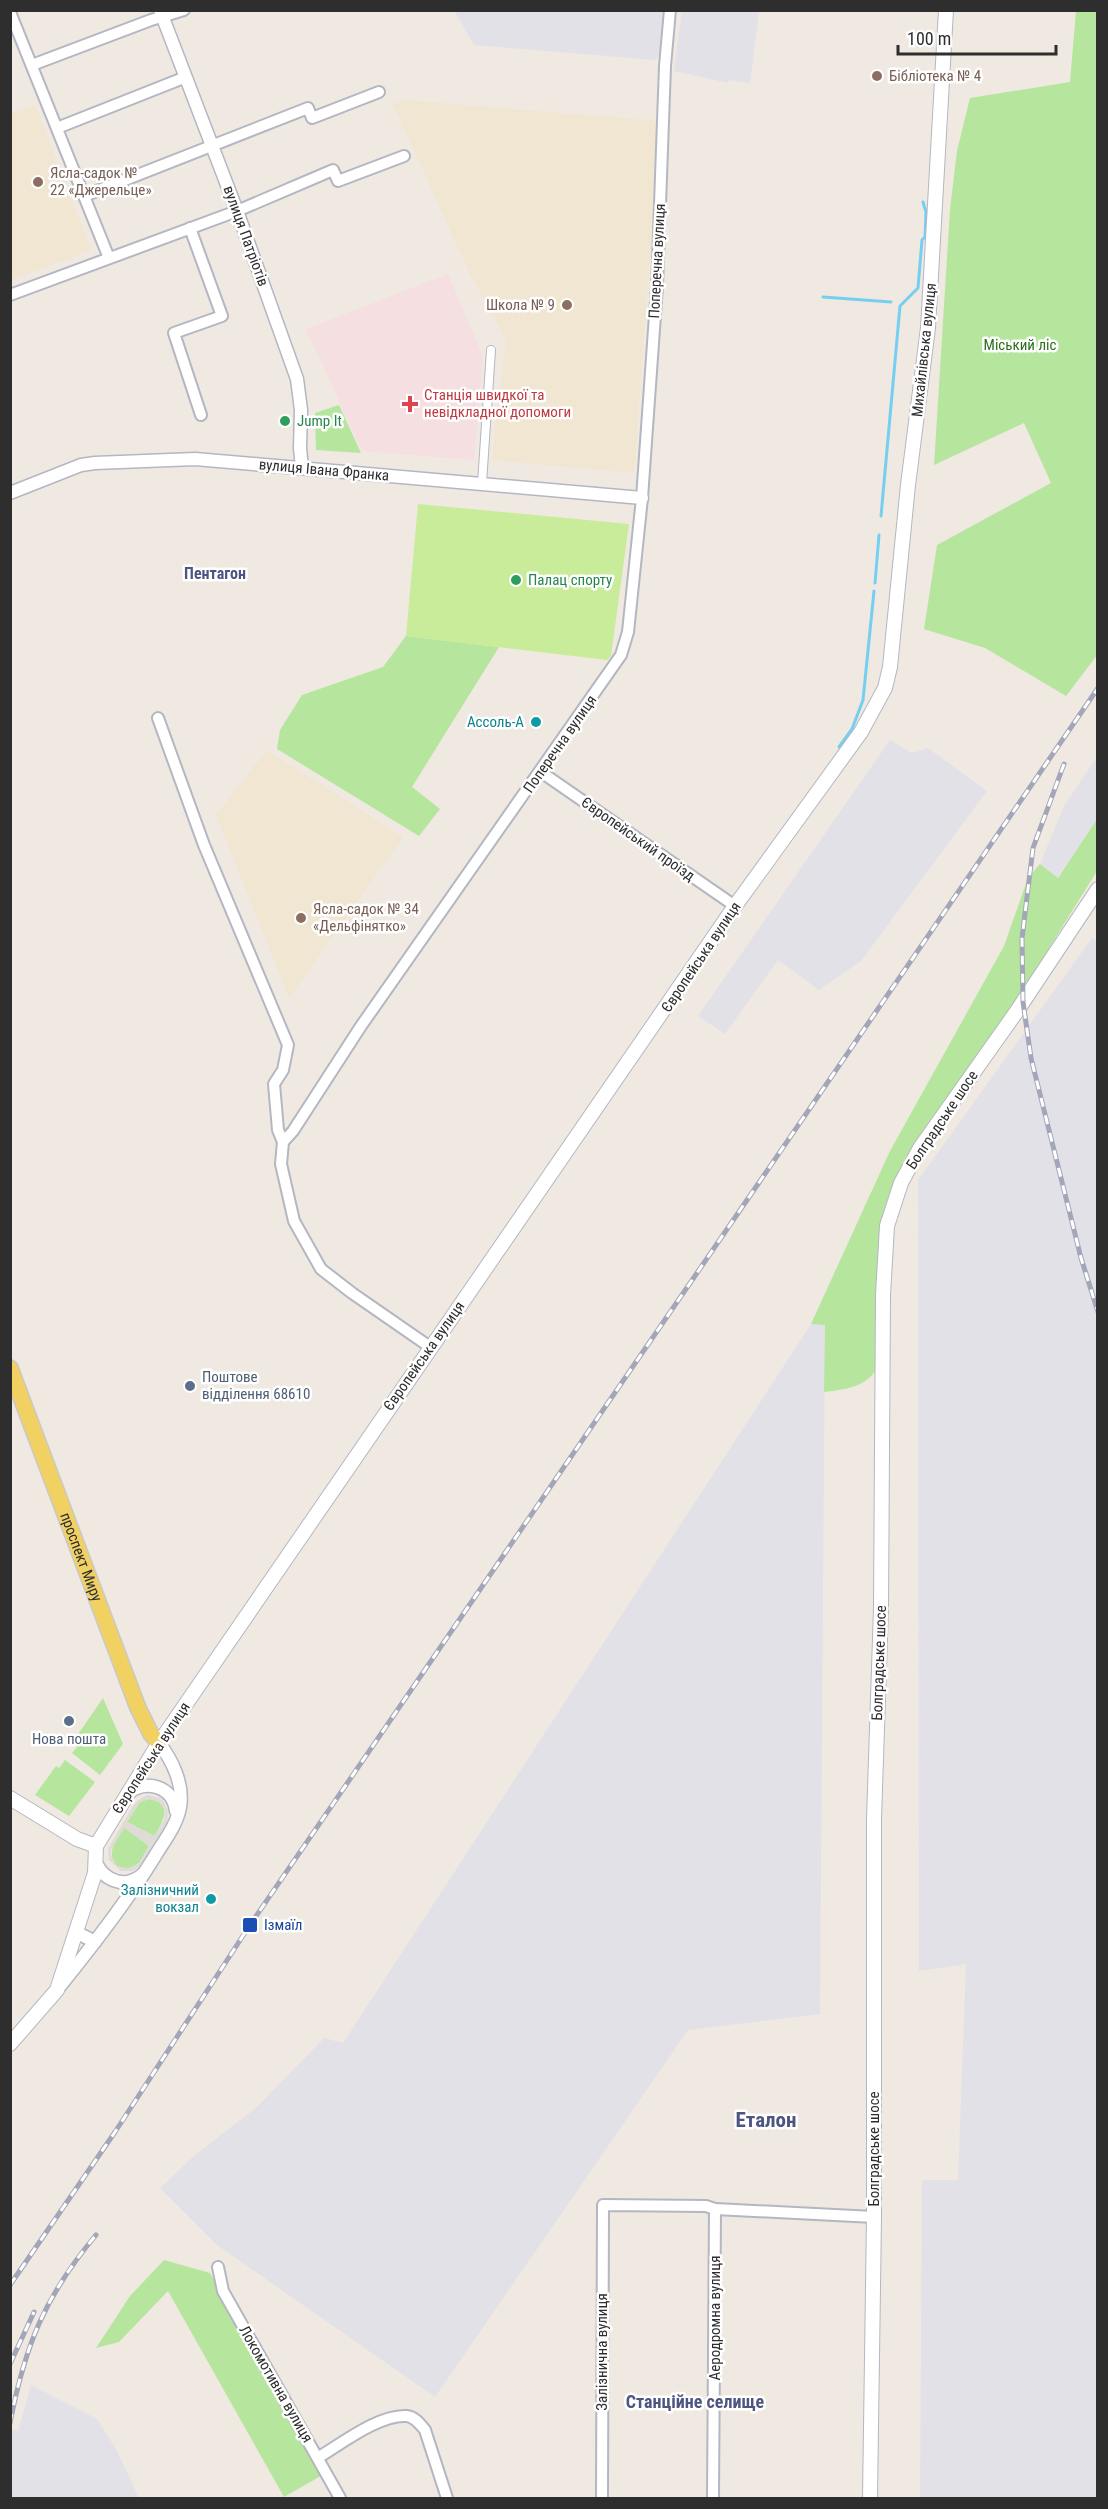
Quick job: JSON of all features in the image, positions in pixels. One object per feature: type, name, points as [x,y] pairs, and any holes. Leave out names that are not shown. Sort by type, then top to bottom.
[{"type":"main road","name":"Михайлівська вулиця","points":[[885,688],[890,668],[908,485],[928,328],[946,10]]},
{"type":"main road","name":"Європейська вулиця","points":[[10,2044],[57,1990],[95,1873],[96,1846],[159,1743],[735,906],[861,732],[885,688]]},
{"type":"main road","name":"Болградське шосе","points":[[870,2499],[874,2217],[874,1831],[881,1608],[883,1295],[887,1226],[901,1183],[920,1148],[1023,1002],[1098,889]]},
{"type":"main road","name":"проспект Миру","points":[[10,1368],[138,1708],[151,1734],[159,1743]]},
{"type":"main road","points":[[10,1798],[77,1839],[96,1846]]},
{"type":"street","points":[[32,65],[162,14],[184,10]]},
{"type":"street","name":"Поперечна вулиця","points":[[283,1142],[293,1131],[367,1017],[621,655],[628,632],[642,498],[657,287],[664,66],[670,10]]},
{"type":"street","points":[[10,12],[109,258]]},
{"type":"street","name":"вулиця Патріотів","points":[[162,14],[237,211],[297,379],[301,411],[302,468]]},
{"type":"street","points":[[57,128],[186,77]]},
{"type":"street","points":[[84,196],[308,108],[312,118],[379,93]]},
{"type":"street","points":[[10,295],[237,211],[333,170],[338,181],[404,156]]},
{"type":"street","points":[[189,228],[222,316],[174,333],[201,415]]},
{"type":"street","points":[[482,483],[491,350]]},
{"type":"street","name":"вулиця Івана Франка","points":[[10,493],[81,465],[114,460],[195,459],[642,498]]},
{"type":"street","points":[[158,718],[208,855],[288,1045],[283,1070],[274,1084],[278,1130],[283,1142],[281,1164],[294,1221],[321,1269],[351,1293],[430,1347]]},
{"type":"street","name":"Європейський проїзд","points":[[541,772],[735,906]]},
{"type":"street","points":[[57,1990],[133,1894],[176,1818],[180,1807],[180,1790],[169,1756],[159,1743]]},
{"type":"street","points":[[123,1799],[137,1787],[157,1786],[172,1798],[176,1818]]},
{"type":"street","points":[[96,1863],[105,1876],[119,1882],[134,1880],[146,1870]]},
{"type":"street","points":[[76,1932],[95,1942]]},
{"type":"street","name":"Залізнична вулиця","points":[[602,2499],[603,2205],[706,2206],[715,2209]]},
{"type":"street","points":[[715,2209],[874,2217]]},
{"type":"street","name":"Аеродромна вулиця","points":[[713,2499],[715,2209]]},
{"type":"street","name":"Локомотивна вулиця","points":[[218,2268],[224,2291],[319,2457],[340,2499]]},
{"type":"street","points":[[319,2457],[368,2427],[382,2421],[409,2416],[418,2421],[427,2436],[447,2499]]},
{"type":"shaded area","points":[[454,10],[664,11],[662,53],[655,60],[474,45]]},
{"type":"shaded area","points":[[682,11],[759,11],[750,83],[729,80],[728,83],[674,71]]},
{"type":"shaded area","name":"Школа № 9","points":[[405,100],[660,121],[634,473],[492,460],[506,340],[468,270],[393,104]]},
{"type":"shaded area","name":"Ясла-садок № 22 «Джерельце»","points":[[35,105],[91,250],[11,280],[11,114]]},
{"type":"shaded area","name":"Станція швидкої та невідкладної допомоги","points":[[448,274],[483,357],[474,460],[362,451],[306,329]]},
{"type":"shaded area","points":[[890,740],[912,753],[928,748],[987,791],[861,961],[819,990],[778,960],[725,1034],[698,1016]]},
{"type":"shaded area","name":"Ясла-садок № 34 «Дельфінятко»","points":[[267,750],[403,837],[289,998],[216,815]]},
{"type":"shaded area","points":[[1097,757],[1097,819],[1057,878],[1040,864],[1064,806]]},
{"type":"shaded area","points":[[1092,938],[1098,941],[1097,2498],[920,2498],[922,2180],[958,2180],[966,1964],[919,1971],[918,1180]]},
{"type":"shaded area","points":[[811,1324],[825,1325],[820,2014],[688,2030],[435,2397],[217,2245],[160,2188],[195,2155],[257,2107],[324,2038],[343,2043]]},
{"type":"shaded area","points":[[148,1795],[160,1798],[164,1802],[168,1812],[167,1822],[141,1866],[132,1871],[121,1871],[109,1860],[108,1849],[134,1804]],"holes":[[[149,1799],[159,1802],[165,1810],[164,1821],[154,1836],[127,1822],[140,1802]],[[124,1828],[149,1846],[139,1863],[128,1869],[117,1866],[111,1855],[111,1850]]]},
{"type":"shaded area","points":[[31,2385],[97,2419],[117,2451],[139,2498],[11,2498],[11,2429],[18,2431]]},
{"type":"green space","name":"Міський ліс","points":[[1076,11],[1098,11],[1098,654],[1066,696],[985,648],[924,629],[937,545],[1051,483],[1024,423],[934,465],[950,209],[957,151],[970,98],[1070,82]]},
{"type":"green space","points":[[339,405],[361,453],[316,450],[315,413]]},
{"type":"green space","name":"Палац спорту","points":[[418,504],[629,524],[611,656],[607,660],[406,636]]},
{"type":"green space","points":[[406,636],[499,647],[412,787],[440,809],[419,836],[277,749],[280,730],[302,695],[383,667]]},
{"type":"green space","points":[[1097,819],[1097,871],[1023,990],[904,1160],[890,1191],[878,1248],[877,1369],[860,1384],[824,1392],[825,1325],[811,1324],[890,1151],[1004,946],[1028,878],[1040,864],[1058,878]]},
{"type":"green space","points":[[103,1698],[123,1744],[100,1775],[72,1753],[77,1747],[72,1743]]},
{"type":"green space","points":[[65,1760],[95,1782],[69,1816],[35,1795],[56,1766],[59,1768]]},
{"type":"green space","points":[[149,1799],[162,1804],[164,1809],[161,1825],[154,1836],[127,1822],[140,1802]]},
{"type":"green space","points":[[124,1827],[149,1846],[139,1863],[128,1869],[117,1866],[112,1856],[113,1846]]},
{"type":"green space","points":[[164,2260],[210,2273],[326,2473],[284,2497],[168,2291],[119,2342],[96,2348],[130,2296]]},
{"type":"waterway","points":[[881,516],[900,306],[918,288],[922,240],[925,237],[926,212],[923,202]]},
{"type":"waterway","points":[[823,297],[891,302]]},
{"type":"waterway","points":[[875,583],[879,535]]},
{"type":"waterway","points":[[839,747],[852,729],[863,700],[874,591]]},
{"type":"railway","points":[[10,2285],[115,2132],[250,1925],[1098,688]]},
{"type":"railway","points":[[1064,764],[1033,848],[1022,938],[1023,1002],[1031,1058],[1081,1258],[1098,1312]]},
{"type":"railway","points":[[10,2423],[30,2345],[50,2301],[78,2257],[96,2235]]},
{"type":"railway","points":[[10,2364],[34,2312]]},
{"type":"place","name":"Бібліотека № 4","points":[[877,76]]},
{"type":"place","name":"Ясла-садок № 22 «Джерельце»","points":[[38,182]]},
{"type":"place","name":"Школа № 9","points":[[567,305]]},
{"type":"place","name":"Станція швидкої та невідкладної допомоги","points":[[410,404]]},
{"type":"place","name":"Jump It","points":[[285,421]]},
{"type":"place","name":"Палац спорту","points":[[516,580]]},
{"type":"place","name":"Ассоль-А","points":[[536,722]]},
{"type":"place","name":"Ясла-садок № 34 «Дельфінятко»","points":[[301,918]]},
{"type":"place","name":"Поштове відділення 68610","points":[[190,1386]]},
{"type":"place","name":"Нова пошта","points":[[69,1721]]},
{"type":"place","name":"Залізничний вокзал","points":[[211,1899]]},
{"type":"place","name":"Ізмаїл","points":[[250,1925]]},
{"type":"district","name":"Пентагон","points":[[215,573]]},
{"type":"district","name":"Еталон","points":[[766,2120]]},
{"type":"district","name":"Станційне селище","points":[[695,2401]]}]
